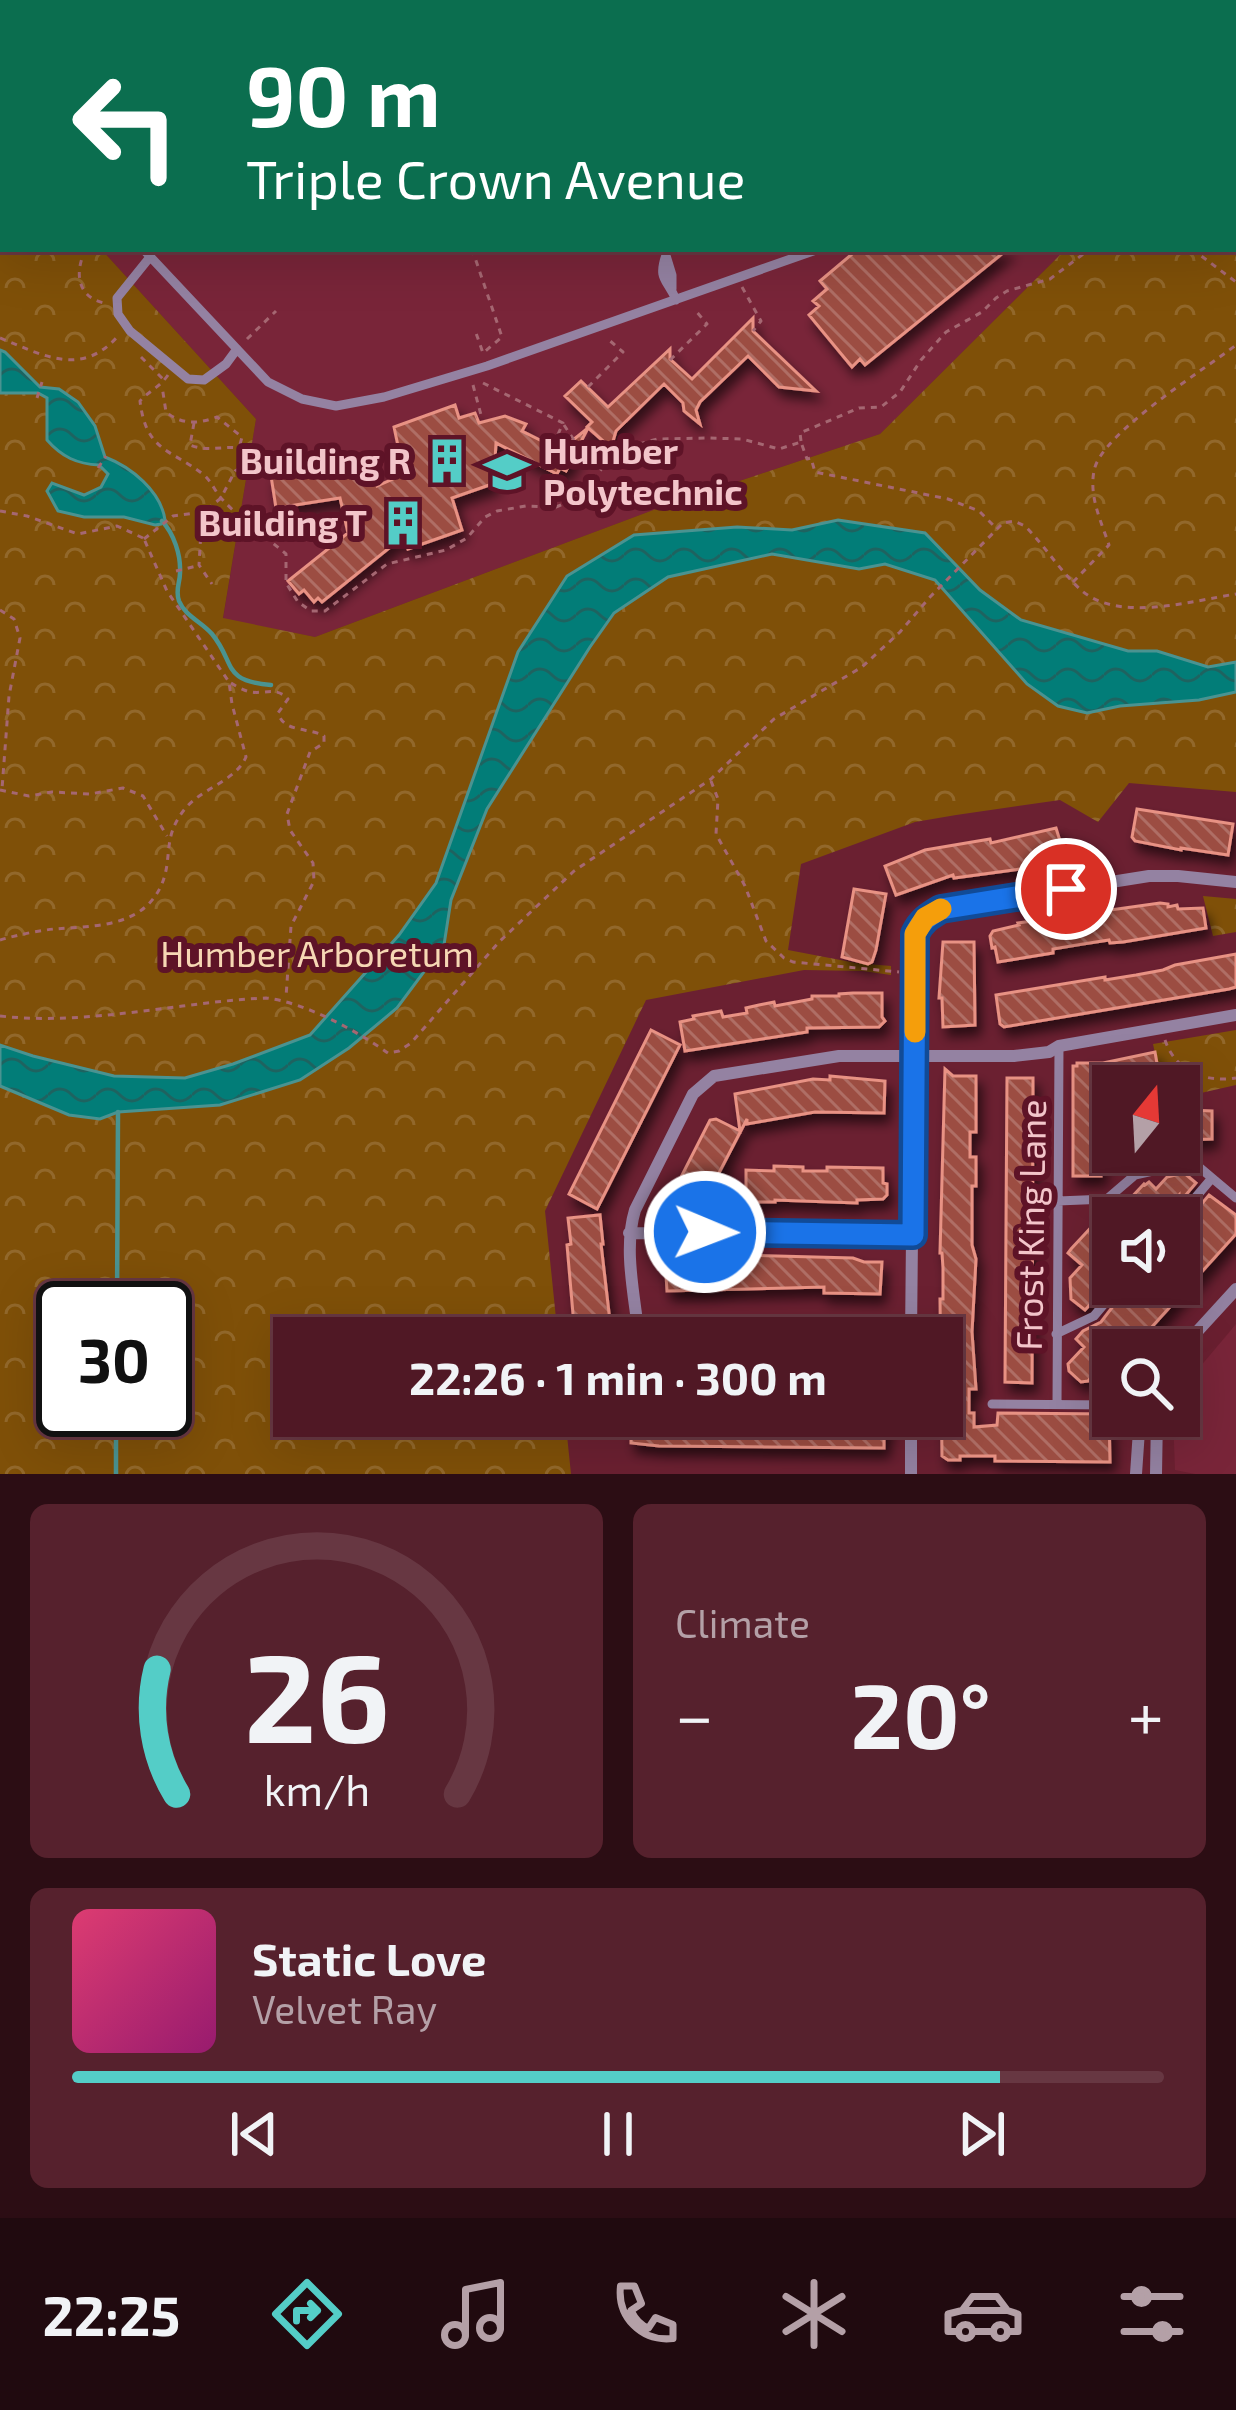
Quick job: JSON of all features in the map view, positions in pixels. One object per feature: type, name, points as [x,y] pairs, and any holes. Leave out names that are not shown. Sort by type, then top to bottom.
[{"type":"street","points":[[911,1317],[915,973],[918,928],[925,918],[941,909],[1149,876],[1236,882]]},
{"type":"street","points":[[638,1317],[629,1233],[634,1210],[693,1094],[714,1076],[839,1056],[1049,1052],[1059,1046],[1236,1015]]},
{"type":"street","points":[[629,1233],[913,1235]]},
{"type":"street","points":[[1199,1329],[1236,1289]]},
{"type":"street","points":[[911,1437],[911,1474]]},
{"type":"street","points":[[1136,1474],[1139,1437]]},
{"type":"street","points":[[1156,1474],[1157,1437]]},
{"type":"lane","points":[[665,252],[674,294]]},
{"type":"lane","points":[[237,349],[204,380],[188,379],[130,331],[118,314],[117,298],[147,253],[268,382],[302,399],[336,406],[385,397],[487,366],[674,294],[809,252]]},
{"type":"lane","name":"Frost King Lane","points":[[1057,1404],[1059,1046]]},
{"type":"lane","points":[[1058,1201],[1107,1199],[1135,1175],[1184,1164],[1199,1167],[1236,1198]]},
{"type":"lane","points":[[1196,1197],[1212,1178]]},
{"type":"lane","points":[[1056,1334],[1094,1316],[1103,1305]]},
{"type":"lane","name":"Frost King Lane","points":[[992,1404],[1092,1405]]},
{"type":"path","points":[[84,252],[78,277],[81,289],[101,304],[112,300]]},
{"type":"path","points":[[473,252],[502,337],[483,353]]},
{"type":"path","points":[[997,528],[964,504],[815,472],[800,433],[859,408],[880,407],[900,392],[946,332],[1007,291],[1050,279],[1086,252]]},
{"type":"path","points":[[1196,252],[1236,282]]},
{"type":"path","points":[[741,286],[761,321],[753,331]]},
{"type":"path","points":[[670,360],[707,324],[694,310]]},
{"type":"path","points":[[237,349],[276,311]]},
{"type":"path","points":[[476,333],[487,366],[472,387],[481,415],[476,417]]},
{"type":"path","points":[[0,338],[62,362],[86,358],[109,346],[118,335]]},
{"type":"path","points":[[588,387],[622,352],[609,340]]},
{"type":"path","points":[[1073,582],[1109,545],[1093,495],[1094,466],[1101,454],[1127,425],[1236,345]]},
{"type":"path","points":[[173,367],[162,385],[140,401],[150,437],[207,477],[221,498],[286,554],[286,583],[298,602],[311,611],[325,610],[387,564],[446,550],[497,511],[556,507],[582,496],[605,464],[632,446],[657,439],[710,438],[742,439],[778,449],[801,442]]},
{"type":"path","points":[[37,398],[42,382]]},
{"type":"path","points":[[484,383],[563,423],[574,440]]},
{"type":"path","points":[[162,385],[166,412],[174,419],[194,422],[217,417],[242,437],[239,448]]},
{"type":"path","points":[[144,539],[170,518],[202,512],[221,498],[235,471],[244,466],[247,458],[239,448],[190,446],[194,422]]},
{"type":"path","points":[[556,439],[563,423]]},
{"type":"path","points":[[98,468],[106,456]]},
{"type":"path","points":[[0,511],[78,534],[117,526],[144,539],[166,591],[229,682],[245,691],[277,690],[288,700],[278,713],[280,721],[324,736],[324,743],[310,752],[287,814],[290,830],[314,863],[314,880],[291,926],[285,1000]]},
{"type":"path","points":[[202,512],[199,566],[212,584]]},
{"type":"path","points":[[0,1016],[83,1017],[266,998],[285,1000],[388,1053],[399,1052],[500,942],[574,871],[710,779],[774,719],[862,667],[997,528],[1010,521],[1025,526],[1091,598],[1122,608],[1236,594]]},
{"type":"path","points":[[176,571],[199,566]]},
{"type":"path","points":[[0,610],[14,619],[20,638],[9,696],[1,789],[29,796],[134,791],[152,806],[168,837]]},
{"type":"path","points":[[0,940],[127,919],[157,894],[164,881],[168,837],[188,804],[243,764],[245,748],[229,682]]},
{"type":"path","points":[[710,779],[717,789],[716,834],[773,947],[793,962],[915,973]]},
{"type":"path","points":[[1161,1026],[1176,1061],[1207,1079],[1236,1078]]},
{"type":"shaded area","name":"Humber Polytechnic","points":[[104,252],[1063,252],[880,434],[656,509],[315,637],[223,619],[256,419]]},
{"type":"shaded area","points":[[1236,1324],[1236,1474],[1175,1470],[1174,1437],[1200,1437],[1200,1367]]},
{"type":"green space","name":"Humber Arboretum","points":[[0,252],[104,252],[256,419],[223,618],[315,637],[656,509],[880,434],[1063,252],[1236,252],[1236,792],[1129,783],[1098,822],[1060,800],[915,822],[801,864],[788,950],[891,966],[891,975],[804,970],[646,1000],[545,1211],[556,1317],[273,1317],[273,1437],[567,1437],[571,1474],[0,1474]]},
{"type":"green space","points":[[1203,896],[1236,899],[1236,932],[1213,936]]},
{"type":"green space","points":[[1236,1030],[1236,1085],[1200,1093],[1200,1065],[1158,1065],[1153,1044]]},
{"type":"water","points":[[0,350],[40,387],[59,389],[78,402],[95,426],[105,457],[134,474],[158,499],[165,520],[161,524],[58,511],[47,491],[52,483],[84,495],[101,487],[108,474],[99,465],[64,455],[47,440],[47,398],[38,393],[0,393]]},
{"type":"water","points":[[838,520],[925,533],[980,590],[1021,620],[1128,651],[1157,651],[1208,667],[1236,662],[1236,692],[1087,713],[1058,706],[1027,684],[935,580],[885,564],[859,569],[772,554],[668,577],[614,613],[590,647],[487,809],[451,900],[444,945],[397,1008],[349,1048],[300,1080],[220,1105],[118,1112],[100,1119],[69,1115],[0,1086],[0,1045],[114,1076],[185,1078],[310,1035],[399,935],[436,883],[518,652],[567,576],[634,535],[737,527],[792,530]]},
{"type":"building","points":[[854,252],[1004,252],[865,365],[860,359],[852,367],[809,315],[819,306],[813,301],[827,289],[820,281]]},
{"type":"building","points":[[753,318],[753,331],[816,391],[779,387],[748,356],[700,402],[696,410],[700,424],[664,384],[616,431],[611,448],[587,427],[592,422],[565,396],[581,381],[608,407],[670,349],[670,359],[692,379]]},
{"type":"building","points":[[455,405],[459,418],[475,413],[479,423],[505,416],[526,424],[522,431],[548,444],[551,437],[568,444],[588,428],[566,471],[560,468],[557,474],[496,443],[495,460],[487,463],[495,483],[452,498],[462,530],[408,549],[404,536],[322,602],[318,598],[314,602],[304,590],[299,594],[288,581],[348,533],[340,498],[276,508],[271,476],[367,456],[377,486],[404,474],[394,427]]},
{"type":"building","points":[[1137,809],[1233,824],[1228,855],[1135,841]]},
{"type":"building","points":[[1056,828],[1064,854],[1060,861],[1035,867],[953,875],[896,895],[885,866],[925,850],[990,839],[991,843]]},
{"type":"building","points":[[854,889],[886,894],[876,950],[868,964],[842,957]]},
{"type":"building","points":[[1160,903],[1178,909],[1203,908],[1206,928],[1083,944],[998,962],[992,948],[993,931],[1018,923]]},
{"type":"building","points":[[943,942],[974,942],[975,1025],[943,1027],[939,998]]},
{"type":"building","points":[[1236,954],[1236,987],[1000,1024],[996,995],[1136,975]]},
{"type":"building","points":[[882,993],[885,1021],[879,1027],[807,1028],[807,1032],[685,1051],[680,1022],[693,1016],[747,1013],[746,1008],[812,996]]},
{"type":"building","points":[[651,1030],[680,1045],[597,1209],[569,1194]]},
{"type":"building","points":[[1155,1052],[1157,1065],[1092,1065],[1092,1173],[1101,1176],[1073,1176],[1073,1066]]},
{"type":"building","points":[[945,1069],[953,1076],[976,1076],[976,1132],[970,1132],[970,1157],[976,1157],[972,1332],[976,1389],[969,1389],[974,1427],[997,1425],[998,1413],[1092,1414],[1092,1437],[1109,1437],[1110,1462],[995,1461],[995,1456],[948,1460],[942,1456],[942,1437],[963,1437],[963,1317],[940,1317]]},
{"type":"building","points":[[830,1076],[885,1081],[884,1113],[815,1112],[747,1124],[747,1119],[707,1196],[678,1183],[710,1120],[740,1131],[735,1094],[830,1080]]},
{"type":"building","points":[[1007,1078],[1033,1078],[1032,1383],[1005,1382]]},
{"type":"building","points":[[1200,1110],[1212,1111],[1212,1139],[1200,1139]]},
{"type":"building","points":[[774,1166],[803,1167],[803,1171],[883,1168],[887,1195],[857,1203],[746,1202],[746,1170],[774,1171]]},
{"type":"building","points":[[1184,1173],[1196,1183],[1184,1197],[1132,1197],[1144,1184],[1149,1182],[1156,1189],[1167,1177]]},
{"type":"building","points":[[1209,1195],[1236,1215],[1236,1234],[1200,1274],[1200,1206]]},
{"type":"building","points":[[600,1215],[609,1317],[574,1317],[568,1218]]},
{"type":"building","points":[[1092,1226],[1092,1303],[1085,1310],[1071,1299],[1070,1278],[1082,1265],[1068,1253]]},
{"type":"building","points":[[734,1255],[882,1262],[880,1294],[824,1293],[824,1287],[667,1291],[665,1258]]},
{"type":"building","points":[[1114,1305],[1172,1305],[1150,1329],[1092,1329],[1092,1376],[1081,1382],[1068,1364],[1084,1347],[1076,1339],[1101,1322]]},
{"type":"building","points":[[631,1437],[884,1437],[884,1448],[631,1443]]},
{"type":"waterway","points":[[162,521],[178,552],[177,593],[182,606],[212,634],[237,675],[271,685]]},
{"type":"waterway","points":[[117,1281],[118,1112]]},
{"type":"waterway","points":[[116,1437],[116,1474]]},
{"type":"slow traffic","points":[[915,1032],[915,934],[925,918],[941,909]]},
{"type":"place","name":"Building R","points":[[447,461]]},
{"type":"place","name":"Humber Polytechnic","points":[[507,472]]},
{"type":"place","name":"Building T","points":[[403,523]]},
{"type":"route","points":[[705,1232],[913,1235],[915,934],[925,918],[941,909],[1066,889]]}]
